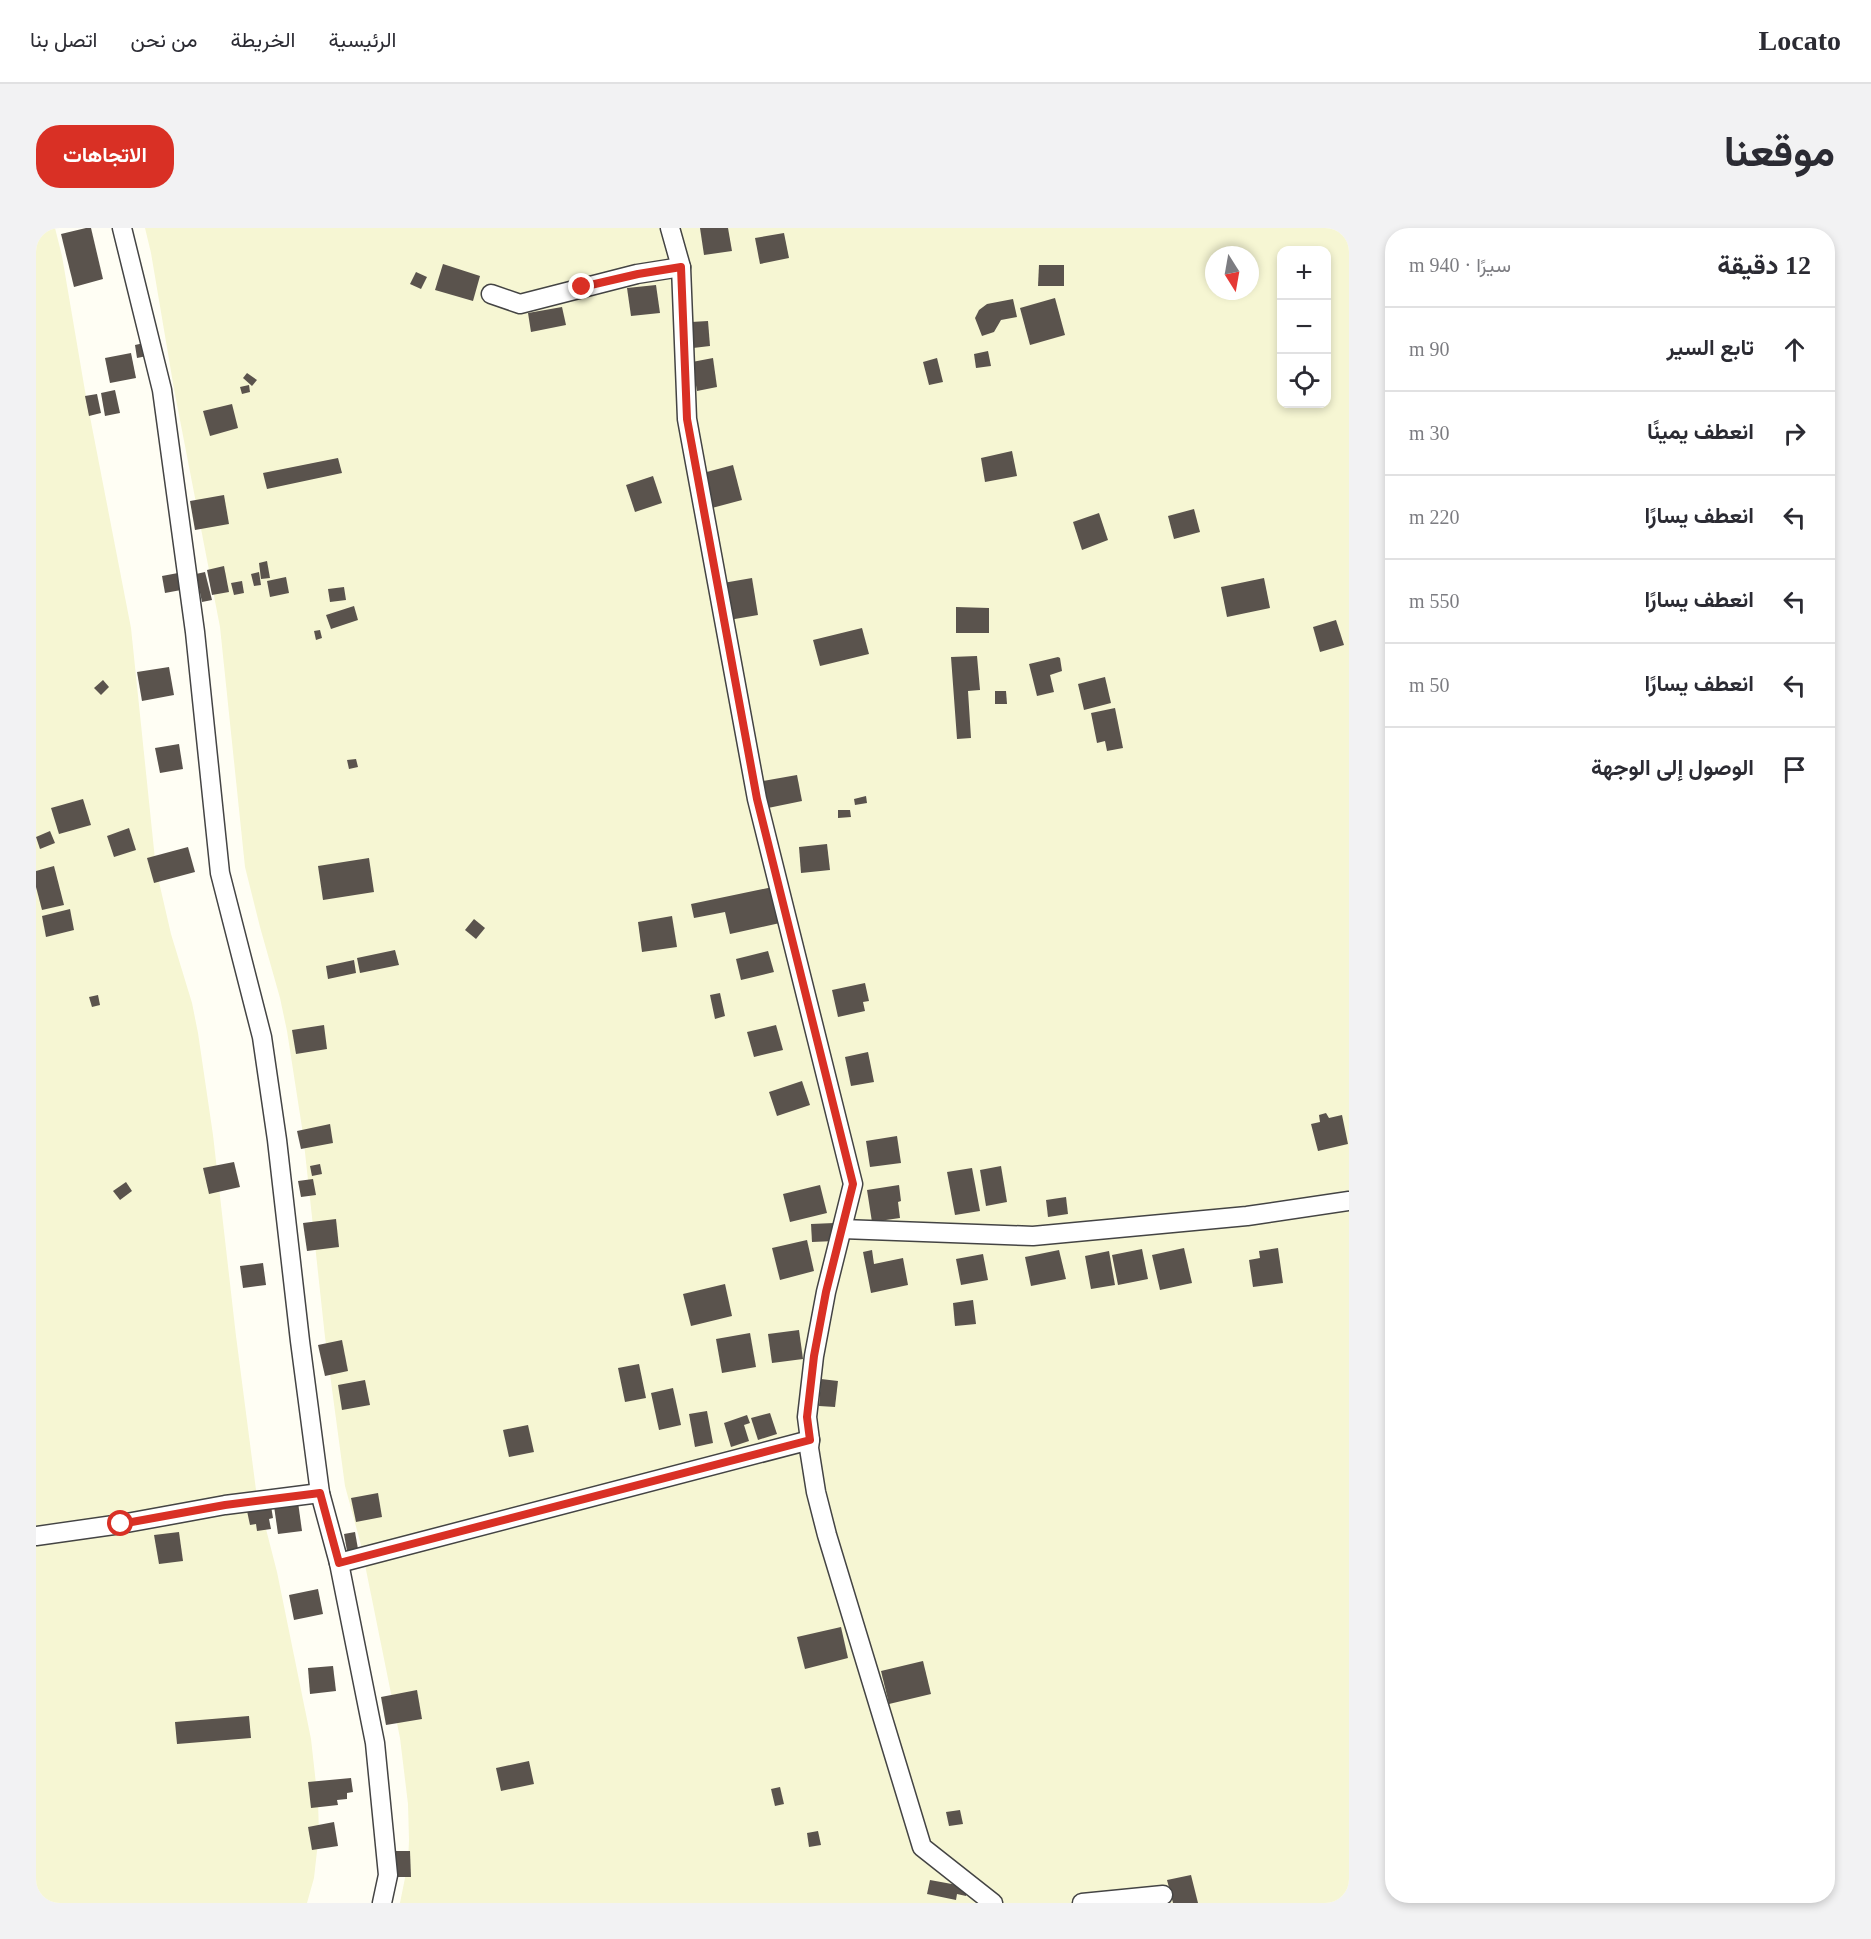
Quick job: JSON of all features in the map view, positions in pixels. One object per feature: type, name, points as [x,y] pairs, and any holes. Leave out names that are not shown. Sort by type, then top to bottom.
[{"type":"street","points":[[122,228],[162,390],[195,632],[220,873],[262,1037],[277,1140],[320,1493],[339,1563],[375,1743],[388,1875],[382,1903]]},
{"type":"street","points":[[670,228],[681,267],[687,419],[757,799],[853,1184],[826,1292],[814,1356],[807,1417],[816,1492],[922,1847],[993,1903]]},
{"type":"street","points":[[491,294],[520,304],[638,274],[681,267]]},
{"type":"street","points":[[842,1229],[1033,1236],[1247,1216],[1349,1201]]},
{"type":"street","points":[[339,1563],[810,1440]]},
{"type":"street","points":[[36,1536],[121,1524],[225,1505],[320,1493]]},
{"type":"street","points":[[1082,1903],[1163,1895]]},
{"type":"green space","points":[[36,228],[55,228],[62,256],[85,391],[131,628],[156,869],[198,1033],[213,1135],[256,1490],[277,1572],[311,1739],[319,1833],[314,1878],[307,1903],[36,1903]]},
{"type":"green space","points":[[145,228],[1349,228],[1349,1903],[400,1903],[408,1863],[409,1840],[408,1804],[400,1738],[361,1545],[345,1486],[325,1337],[303,1134],[287,1031],[245,867],[220,627]]},
{"type":"building","points":[[91,228],[103,279],[74,287],[61,234]]},
{"type":"building","points":[[700,228],[728,228],[732,251],[704,255]]},
{"type":"building","points":[[784,233],[789,258],[760,264],[755,238]]},
{"type":"building","points":[[443,264],[480,276],[473,301],[435,290]]},
{"type":"building","points":[[1039,265],[1064,265],[1064,286],[1038,286]]},
{"type":"building","points":[[416,272],[427,277],[421,289],[410,284]]},
{"type":"building","points":[[656,285],[660,313],[631,316],[627,288]]},
{"type":"building","points":[[1055,298],[1065,335],[1030,345],[1020,308]]},
{"type":"building","points":[[1013,299],[1017,317],[1001,320],[994,332],[982,336],[975,318],[979,310],[987,304]]},
{"type":"building","points":[[562,307],[566,325],[531,332],[528,313]]},
{"type":"building","points":[[708,321],[710,346],[693,348],[691,322]]},
{"type":"building","points":[[144,343],[147,356],[137,358],[135,345]]},
{"type":"building","points":[[988,351],[991,366],[976,368],[974,354]]},
{"type":"building","points":[[131,353],[136,378],[110,383],[105,358]]},
{"type":"building","points":[[713,358],[717,387],[697,391],[692,362]]},
{"type":"building","points":[[937,358],[943,382],[929,385],[923,362]]},
{"type":"building","points":[[247,373],[257,380],[252,386],[243,378]]},
{"type":"building","points":[[249,385],[250,392],[242,394],[240,387]]},
{"type":"building","points":[[115,390],[120,413],[105,416],[101,393]]},
{"type":"building","points":[[97,394],[101,413],[89,416],[85,396]]},
{"type":"building","points":[[232,404],[238,428],[210,436],[203,411]]},
{"type":"building","points":[[1012,451],[1017,476],[985,482],[981,458]]},
{"type":"building","points":[[338,458],[342,473],[267,489],[263,473]]},
{"type":"building","points":[[733,465],[742,500],[712,508],[703,473]]},
{"type":"building","points":[[653,476],[662,503],[635,512],[626,485]]},
{"type":"building","points":[[224,495],[229,524],[195,530],[190,501]]},
{"type":"building","points":[[1194,509],[1200,532],[1174,539],[1168,516]]},
{"type":"building","points":[[1099,513],[1108,540],[1082,550],[1073,522]]},
{"type":"building","points":[[267,561],[270,578],[261,579],[259,563]]},
{"type":"building","points":[[224,566],[229,592],[212,595],[207,570]]},
{"type":"building","points":[[205,572],[212,600],[202,602],[196,574]]},
{"type":"building","points":[[259,572],[261,585],[254,586],[251,574]]},
{"type":"building","points":[[178,573],[181,590],[165,593],[162,576]]},
{"type":"building","points":[[286,577],[289,593],[270,597],[267,581]]},
{"type":"building","points":[[752,578],[758,615],[729,620],[723,583]]},
{"type":"building","points":[[1264,578],[1270,608],[1227,617],[1221,587]]},
{"type":"building","points":[[242,581],[244,593],[234,595],[231,583]]},
{"type":"building","points":[[344,587],[346,600],[330,602],[328,589]]},
{"type":"building","points":[[354,606],[358,620],[331,629],[326,615]]},
{"type":"building","points":[[956,607],[989,608],[989,633],[956,633]]},
{"type":"building","points":[[1336,620],[1344,645],[1320,652],[1313,627]]},
{"type":"building","points":[[862,628],[869,654],[820,666],[813,640]]},
{"type":"building","points":[[320,630],[322,638],[316,640],[314,631]]},
{"type":"building","points":[[977,656],[980,690],[968,691],[971,738],[957,739],[951,657]]},
{"type":"building","points":[[1058,657],[1062,671],[1050,675],[1054,692],[1037,696],[1029,664]]},
{"type":"building","points":[[169,667],[174,695],[142,701],[137,672]]},
{"type":"building","points":[[1105,677],[1111,703],[1084,710],[1078,684]]},
{"type":"building","points":[[103,680],[109,687],[101,695],[94,688]]},
{"type":"building","points":[[995,691],[1006,691],[1007,704],[995,704]]},
{"type":"building","points":[[1115,708],[1123,748],[1107,751],[1105,741],[1097,743],[1091,713]]},
{"type":"building","points":[[179,744],[183,769],[160,773],[155,748]]},
{"type":"building","points":[[356,759],[358,767],[349,769],[347,760]]},
{"type":"building","points":[[797,775],[802,801],[768,808],[763,781]]},
{"type":"building","points":[[866,796],[867,803],[855,805],[854,799]]},
{"type":"building","points":[[83,799],[91,825],[59,834],[51,808]]},
{"type":"building","points":[[838,810],[850,810],[851,817],[838,818]]},
{"type":"building","points":[[129,828],[136,850],[114,857],[107,836]]},
{"type":"building","points":[[50,831],[55,843],[40,849],[36,837]]},
{"type":"building","points":[[827,844],[830,870],[801,873],[799,847]]},
{"type":"building","points":[[188,847],[195,872],[154,883],[147,858]]},
{"type":"building","points":[[369,858],[374,892],[323,900],[318,866]]},
{"type":"building","points":[[54,866],[64,905],[42,910],[36,887],[36,871]]},
{"type":"building","points":[[773,887],[780,923],[730,934],[725,912],[694,918],[691,904]]},
{"type":"building","points":[[70,909],[74,930],[46,937],[42,916]]},
{"type":"building","points":[[672,916],[677,947],[642,952],[638,922]]},
{"type":"building","points":[[474,919],[485,928],[476,939],[465,930]]},
{"type":"building","points":[[395,950],[399,965],[360,973],[357,958]]},
{"type":"building","points":[[768,951],[774,972],[741,980],[736,959]]},
{"type":"building","points":[[354,960],[356,973],[328,979],[326,966]]},
{"type":"building","points":[[865,983],[869,1001],[863,1002],[865,1011],[838,1017],[832,990]]},
{"type":"building","points":[[720,993],[725,1016],[715,1019],[710,995]]},
{"type":"building","points":[[98,995],[100,1005],[92,1007],[89,997]]},
{"type":"building","points":[[324,1025],[327,1049],[296,1054],[292,1030]]},
{"type":"building","points":[[776,1025],[783,1050],[754,1057],[747,1032]]},
{"type":"building","points":[[868,1052],[874,1082],[851,1086],[845,1057]]},
{"type":"building","points":[[802,1081],[810,1105],[777,1116],[769,1092]]},
{"type":"building","points":[[1326,1113],[1329,1118],[1342,1115],[1348,1144],[1318,1151],[1311,1124],[1320,1122],[1319,1115]]},
{"type":"building","points":[[330,1124],[333,1143],[301,1149],[297,1131]]},
{"type":"building","points":[[897,1136],[901,1163],[870,1167],[866,1141]]},
{"type":"building","points":[[234,1162],[240,1187],[209,1194],[203,1168]]},
{"type":"building","points":[[320,1164],[322,1174],[312,1176],[310,1166]]},
{"type":"building","points":[[1001,1166],[1007,1202],[986,1206],[980,1170]]},
{"type":"building","points":[[972,1168],[980,1211],[955,1215],[947,1172]]},
{"type":"building","points":[[313,1179],[316,1195],[301,1197],[298,1181]]},
{"type":"building","points":[[126,1182],[132,1191],[120,1200],[113,1191]]},
{"type":"building","points":[[820,1185],[827,1213],[790,1222],[783,1194]]},
{"type":"building","points":[[899,1185],[900,1218],[872,1222],[867,1190]]},
{"type":"building","points":[[1066,1197],[1068,1214],[1048,1217],[1046,1200]]},
{"type":"building","points":[[336,1219],[339,1247],[307,1251],[303,1223]]},
{"type":"building","points":[[834,1223],[835,1241],[812,1242],[811,1224]]},
{"type":"building","points":[[807,1240],[814,1271],[780,1280],[772,1248]]},
{"type":"building","points":[[1184,1248],[1192,1283],[1160,1290],[1152,1255]]},
{"type":"building","points":[[1278,1248],[1283,1283],[1253,1287],[1249,1260],[1260,1258],[1259,1251]]},
{"type":"building","points":[[1142,1249],[1148,1279],[1118,1285],[1112,1255]]},
{"type":"building","points":[[872,1250],[874,1264],[903,1258],[908,1285],[871,1293],[863,1252]]},
{"type":"building","points":[[1059,1250],[1066,1279],[1031,1286],[1025,1257]]},
{"type":"building","points":[[1109,1251],[1115,1285],[1091,1289],[1085,1256]]},
{"type":"building","points":[[983,1254],[988,1280],[961,1285],[956,1259]]},
{"type":"building","points":[[263,1263],[266,1285],[243,1288],[240,1266]]},
{"type":"building","points":[[725,1284],[732,1316],[691,1326],[683,1294]]},
{"type":"building","points":[[973,1300],[976,1324],[955,1326],[953,1303]]},
{"type":"building","points":[[799,1330],[803,1359],[772,1363],[768,1334]]},
{"type":"building","points":[[750,1333],[756,1367],[722,1373],[716,1339]]},
{"type":"building","points":[[342,1340],[348,1371],[325,1376],[318,1345]]},
{"type":"building","points":[[639,1364],[646,1398],[625,1402],[618,1368]]},
{"type":"building","points":[[821,1379],[838,1381],[835,1407],[819,1406]]},
{"type":"building","points":[[365,1380],[370,1405],[342,1410],[338,1385]]},
{"type":"building","points":[[673,1388],[681,1425],[659,1430],[651,1393]]},
{"type":"building","points":[[707,1411],[713,1443],[695,1447],[689,1414]]},
{"type":"building","points":[[770,1413],[777,1434],[758,1440],[751,1418]]},
{"type":"building","points":[[747,1415],[750,1423],[744,1425],[749,1441],[731,1447],[724,1423]]},
{"type":"building","points":[[528,1425],[534,1452],[509,1457],[503,1430]]},
{"type":"building","points":[[378,1493],[382,1517],[356,1522],[351,1498]]},
{"type":"building","points":[[298,1502],[302,1531],[278,1534],[274,1506]]},
{"type":"building","points":[[271,1506],[273,1518],[269,1519],[271,1529],[257,1531],[256,1524],[250,1525],[247,1511]]},
{"type":"building","points":[[179,1532],[183,1561],[159,1564],[154,1535]]},
{"type":"building","points":[[355,1532],[358,1549],[347,1551],[344,1534]]},
{"type":"building","points":[[318,1589],[323,1614],[294,1620],[289,1595]]},
{"type":"building","points":[[841,1627],[848,1658],[805,1669],[797,1637]]},
{"type":"building","points":[[923,1661],[931,1694],[889,1704],[881,1671]]},
{"type":"building","points":[[333,1666],[336,1691],[310,1694],[308,1668]]},
{"type":"building","points":[[417,1690],[422,1719],[386,1725],[381,1697]]},
{"type":"building","points":[[249,1716],[251,1738],[177,1744],[175,1722]]},
{"type":"building","points":[[529,1761],[534,1784],[501,1791],[496,1768]]},
{"type":"building","points":[[351,1778],[353,1792],[347,1793],[347,1799],[337,1800],[338,1805],[311,1808],[308,1782]]},
{"type":"building","points":[[780,1787],[784,1804],[775,1806],[771,1789]]},
{"type":"building","points":[[960,1810],[963,1824],[949,1826],[946,1812]]},
{"type":"building","points":[[334,1822],[338,1846],[312,1850],[308,1827]]},
{"type":"building","points":[[818,1831],[821,1845],[809,1847],[807,1833]]},
{"type":"building","points":[[395,1851],[410,1851],[411,1877],[395,1877]]},
{"type":"building","points":[[1191,1875],[1198,1903],[1173,1903],[1167,1880]]},
{"type":"building","points":[[930,1880],[968,1887],[966,1896],[957,1894],[956,1900],[927,1894]]},
{"type":"route","points":[[121,1524],[225,1505],[320,1493],[339,1563],[810,1440],[807,1417],[814,1356],[826,1292],[853,1184],[757,799],[687,419],[681,267],[582,287]]}]
